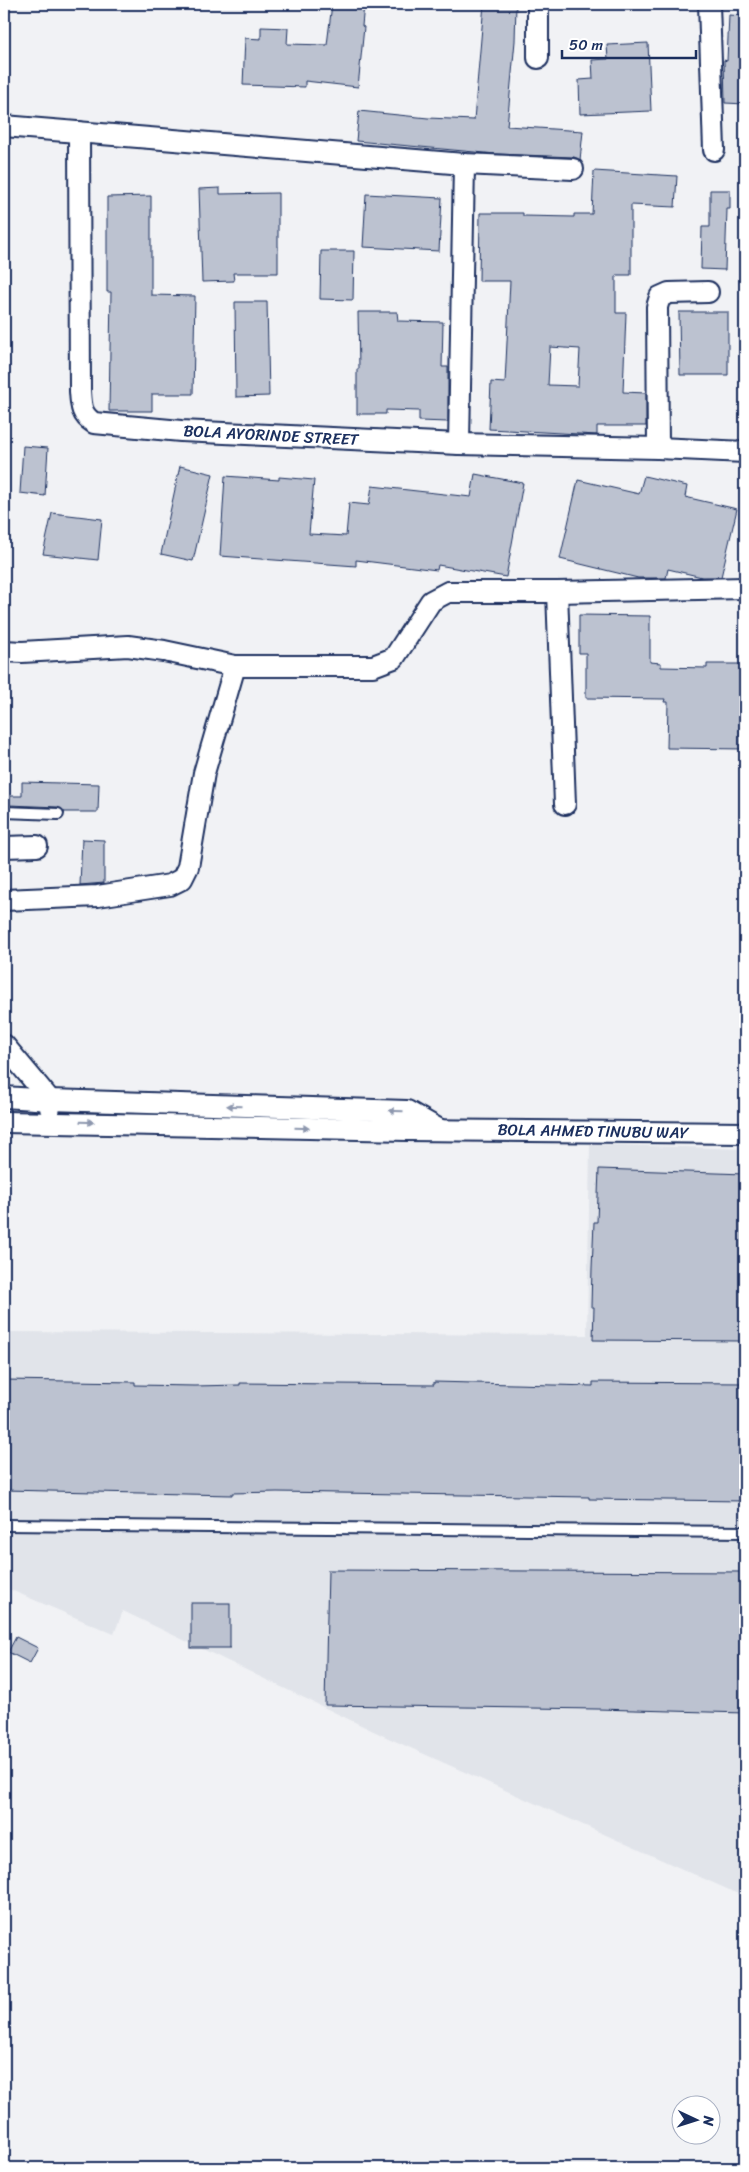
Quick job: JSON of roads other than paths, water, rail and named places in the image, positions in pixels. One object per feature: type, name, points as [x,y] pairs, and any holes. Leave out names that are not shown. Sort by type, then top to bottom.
[{"type":"street","points":[[538,4],[538,58]]},
{"type":"street","points":[[710,4],[714,150]]},
{"type":"street","points":[[4,126],[464,164],[573,169]]},
{"type":"street","name":"BOLA AYORINDE STREET","points":[[79,132],[80,391],[81,407],[85,418],[94,424],[119,427],[459,444],[658,448],[745,452]]},
{"type":"street","points":[[459,444],[464,164]]},
{"type":"street","points":[[658,448],[656,307],[660,297],[669,294],[708,292]]},
{"type":"street","points":[[4,651],[22,652],[128,646],[164,651],[234,666],[373,666],[394,658],[431,601],[448,592],[745,588]]},
{"type":"street","points":[[557,592],[565,804]]},
{"type":"street","points":[[4,900],[98,896],[170,885],[182,879],[188,867],[204,773],[234,666]]},
{"type":"street","points":[[4,847],[37,846]]},
{"type":"street","points":[[4,1044],[50,1100],[50,1122]]},
{"type":"street","points":[[4,1097],[407,1111],[440,1130]]},
{"type":"street","name":"BOLA AHMED TINUBU WAY","points":[[4,1122],[440,1130],[745,1133]]},
{"type":"lane","points":[[4,812],[58,814]]},
{"type":"lane","points":[[4,1525],[745,1532]]}]
